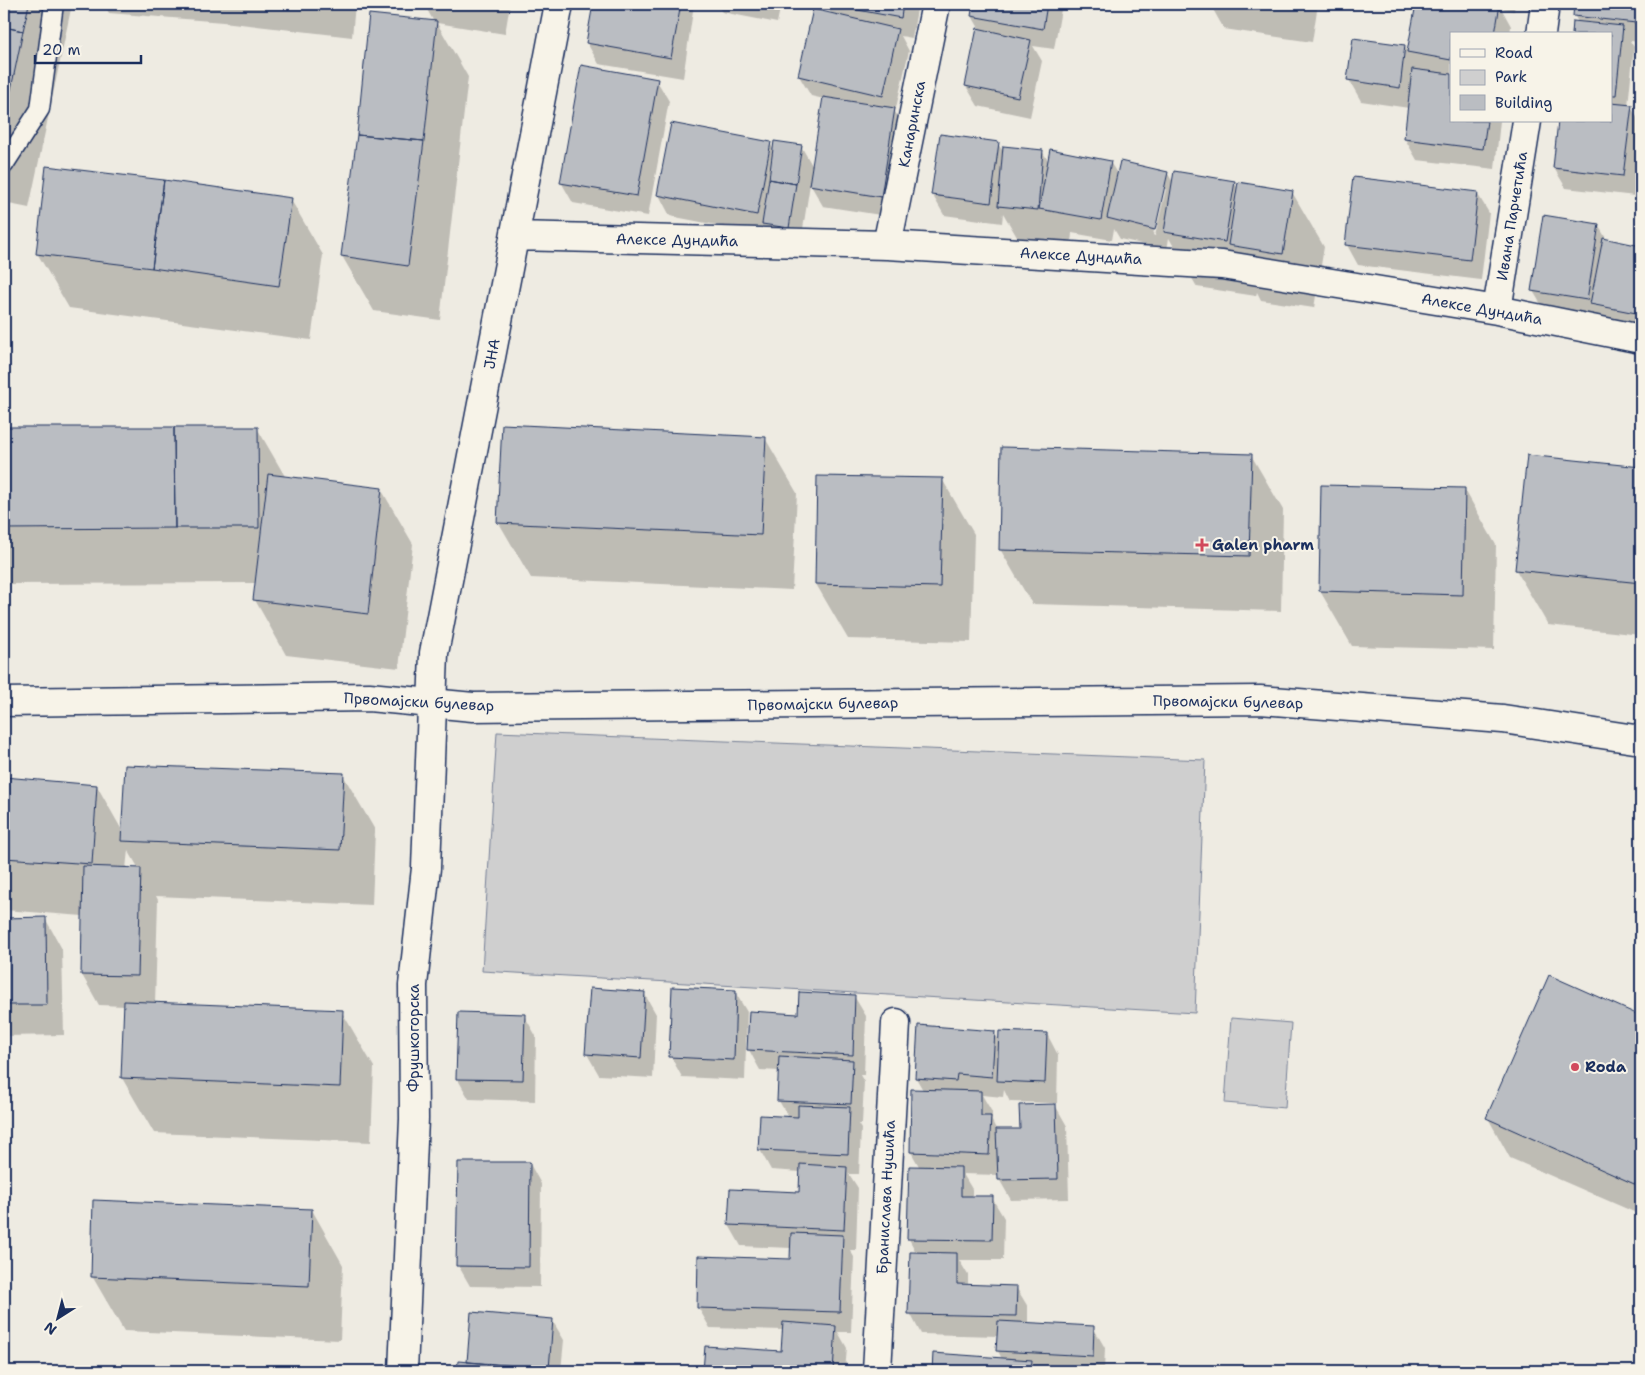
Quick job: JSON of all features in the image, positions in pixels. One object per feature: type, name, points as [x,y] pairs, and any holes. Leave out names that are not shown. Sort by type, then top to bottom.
[{"type":"street","name":"ЈНА","points":[[432,705],[434,653],[558,4]]},
{"type":"street","name":"Канаринска","points":[[888,245],[936,4]]},
{"type":"street","points":[[1541,32],[1545,4]]},
{"type":"street","name":"Ивана Парчетића","points":[[1497,310],[1527,122]]},
{"type":"street","name":"Алексе Дундића","points":[[515,236],[888,245],[1222,265],[1497,310],[1641,339]]},
{"type":"street","name":"Првомајски булевар","points":[[4,702],[369,697],[432,705],[473,707],[1260,700],[1503,719],[1641,740]]},
{"type":"street","name":"Фрушкогорска","points":[[403,1371],[414,1119],[413,985],[426,868],[432,755],[432,705]]},
{"type":"street","name":"Бранислава Нушића","points":[[877,1371],[896,1023]]},
{"type":"lane","points":[[4,165],[40,109],[54,4]]},
{"type":"green space","points":[[497,732],[1205,760],[1195,1013],[482,971]]},
{"type":"green space","points":[[1231,1018],[1291,1023],[1285,1108],[1225,1103]]},
{"type":"building","points":[[4,4],[29,4],[23,31],[4,27]]},
{"type":"building","points":[[593,4],[681,4],[671,58],[586,43]]},
{"type":"building","points":[[825,4],[903,4],[901,18]]},
{"type":"building","points":[[973,4],[1047,4],[1043,29],[971,16]]},
{"type":"building","points":[[1416,4],[1500,4],[1495,32],[1450,32],[1450,60],[1407,52]]},
{"type":"building","points":[[1574,4],[1639,4],[1636,23],[1573,16]]},
{"type":"building","points":[[813,9],[898,29],[883,96],[798,76]]},
{"type":"building","points":[[369,14],[437,21],[424,141],[357,135]]},
{"type":"building","points":[[1573,21],[1623,26],[1616,95],[1612,95],[1612,32],[1572,32]]},
{"type":"building","points":[[4,27],[23,31],[4,123]]},
{"type":"building","points":[[977,28],[1031,40],[1018,97],[965,86]]},
{"type":"building","points":[[1353,38],[1405,45],[1400,88],[1347,80]]},
{"type":"building","points":[[581,65],[658,79],[637,196],[560,183]]},
{"type":"building","points":[[1412,69],[1450,74],[1450,122],[1487,122],[1483,149],[1404,139]]},
{"type":"building","points":[[823,97],[895,108],[881,197],[809,185]]},
{"type":"building","points":[[1612,103],[1632,105],[1623,176],[1553,168],[1558,122],[1612,122]]},
{"type":"building","points":[[671,123],[771,142],[757,215],[657,195]]},
{"type":"building","points":[[940,134],[999,142],[991,203],[931,195]]},
{"type":"building","points":[[357,135],[424,141],[408,266],[341,256]]},
{"type":"building","points":[[774,141],[802,145],[796,184],[769,179]]},
{"type":"building","points":[[1003,146],[1043,150],[1038,210],[998,206]]},
{"type":"building","points":[[1050,149],[1111,161],[1101,220],[1039,209]]},
{"type":"building","points":[[1120,161],[1168,172],[1155,230],[1107,218]]},
{"type":"building","points":[[46,166],[164,180],[152,268],[36,254]]},
{"type":"building","points":[[1174,171],[1235,181],[1225,242],[1164,232]]},
{"type":"building","points":[[1353,177],[1478,192],[1470,260],[1345,245]]},
{"type":"building","points":[[769,179],[796,184],[789,228],[762,224]]},
{"type":"building","points":[[164,180],[292,198],[279,286],[152,268]]},
{"type":"building","points":[[1238,182],[1293,191],[1283,254],[1228,245]]},
{"type":"building","points":[[1543,215],[1599,224],[1587,300],[1531,291]]},
{"type":"building","points":[[1603,238],[1641,246],[1641,314],[1590,304]]},
{"type":"building","points":[[502,424],[766,437],[761,535],[497,523]]},
{"type":"building","points":[[4,427],[174,427],[175,528],[4,529]]},
{"type":"building","points":[[174,427],[258,427],[259,528],[175,528]]},
{"type":"building","points":[[1001,447],[1252,454],[1249,556],[999,550]]},
{"type":"building","points":[[1527,455],[1641,467],[1641,583],[1515,570]]},
{"type":"building","points":[[268,474],[382,488],[368,614],[253,600]]},
{"type":"building","points":[[817,476],[943,478],[940,587],[815,584]]},
{"type":"building","points":[[1321,485],[1465,488],[1463,595],[1319,591]]},
{"type":"building","points":[[125,765],[344,773],[340,850],[121,841]]},
{"type":"building","points":[[4,777],[97,785],[92,864],[4,858]]},
{"type":"building","points":[[83,866],[141,868],[138,976],[81,975]]},
{"type":"building","points":[[46,917],[47,1005],[4,1005],[4,918]]},
{"type":"building","name":"Roda","points":[[1549,975],[1641,1016],[1641,1187],[1486,1118]]},
{"type":"building","points":[[672,987],[736,990],[734,1060],[669,1057]]},
{"type":"building","points":[[590,988],[645,992],[641,1058],[585,1054]]},
{"type":"building","points":[[799,992],[855,995],[853,1055],[747,1050],[749,1011],[798,1014]]},
{"type":"building","points":[[124,1001],[343,1010],[340,1087],[121,1078]]},
{"type":"building","points":[[458,1012],[525,1014],[523,1080],[456,1079]]},
{"type":"building","points":[[918,1025],[995,1031],[992,1077],[957,1074],[956,1081],[915,1078]]},
{"type":"building","points":[[999,1031],[1047,1033],[1045,1083],[997,1081]]},
{"type":"building","points":[[779,1056],[853,1060],[851,1104],[777,1101]]},
{"type":"building","points":[[911,1089],[981,1091],[981,1116],[991,1116],[989,1155],[910,1152]]},
{"type":"building","points":[[1056,1104],[1058,1179],[998,1180],[996,1129],[1020,1129],[1019,1105]]},
{"type":"building","points":[[798,1105],[850,1107],[848,1154],[758,1150],[760,1115],[798,1117]]},
{"type":"building","points":[[458,1162],[530,1162],[529,1267],[456,1266]]},
{"type":"building","points":[[800,1164],[847,1167],[844,1230],[728,1225],[730,1189],[799,1192]]},
{"type":"building","points":[[909,1166],[961,1167],[961,1196],[993,1196],[992,1240],[907,1239]]},
{"type":"building","points":[[93,1200],[312,1209],[309,1286],[91,1277]]},
{"type":"building","points":[[791,1233],[843,1235],[840,1312],[697,1308],[698,1256],[790,1259]]},
{"type":"building","points":[[910,1252],[957,1253],[957,1284],[1017,1286],[1016,1316],[908,1314]]},
{"type":"building","points":[[471,1312],[553,1319],[549,1369],[467,1362]]},
{"type":"building","points":[[998,1321],[1094,1326],[1093,1356],[996,1351]]},
{"type":"building","points":[[783,1322],[836,1326],[833,1371],[703,1371],[705,1346],[781,1351]]},
{"type":"building","points":[[933,1353],[1032,1360],[1031,1371],[932,1371]]},
{"type":"building","points":[[458,1361],[528,1367],[527,1371],[457,1371]]},
{"type":"place","name":"Galen pharm","points":[[1202,545]]},
{"type":"place","name":"Roda","points":[[1575,1067]]}]
